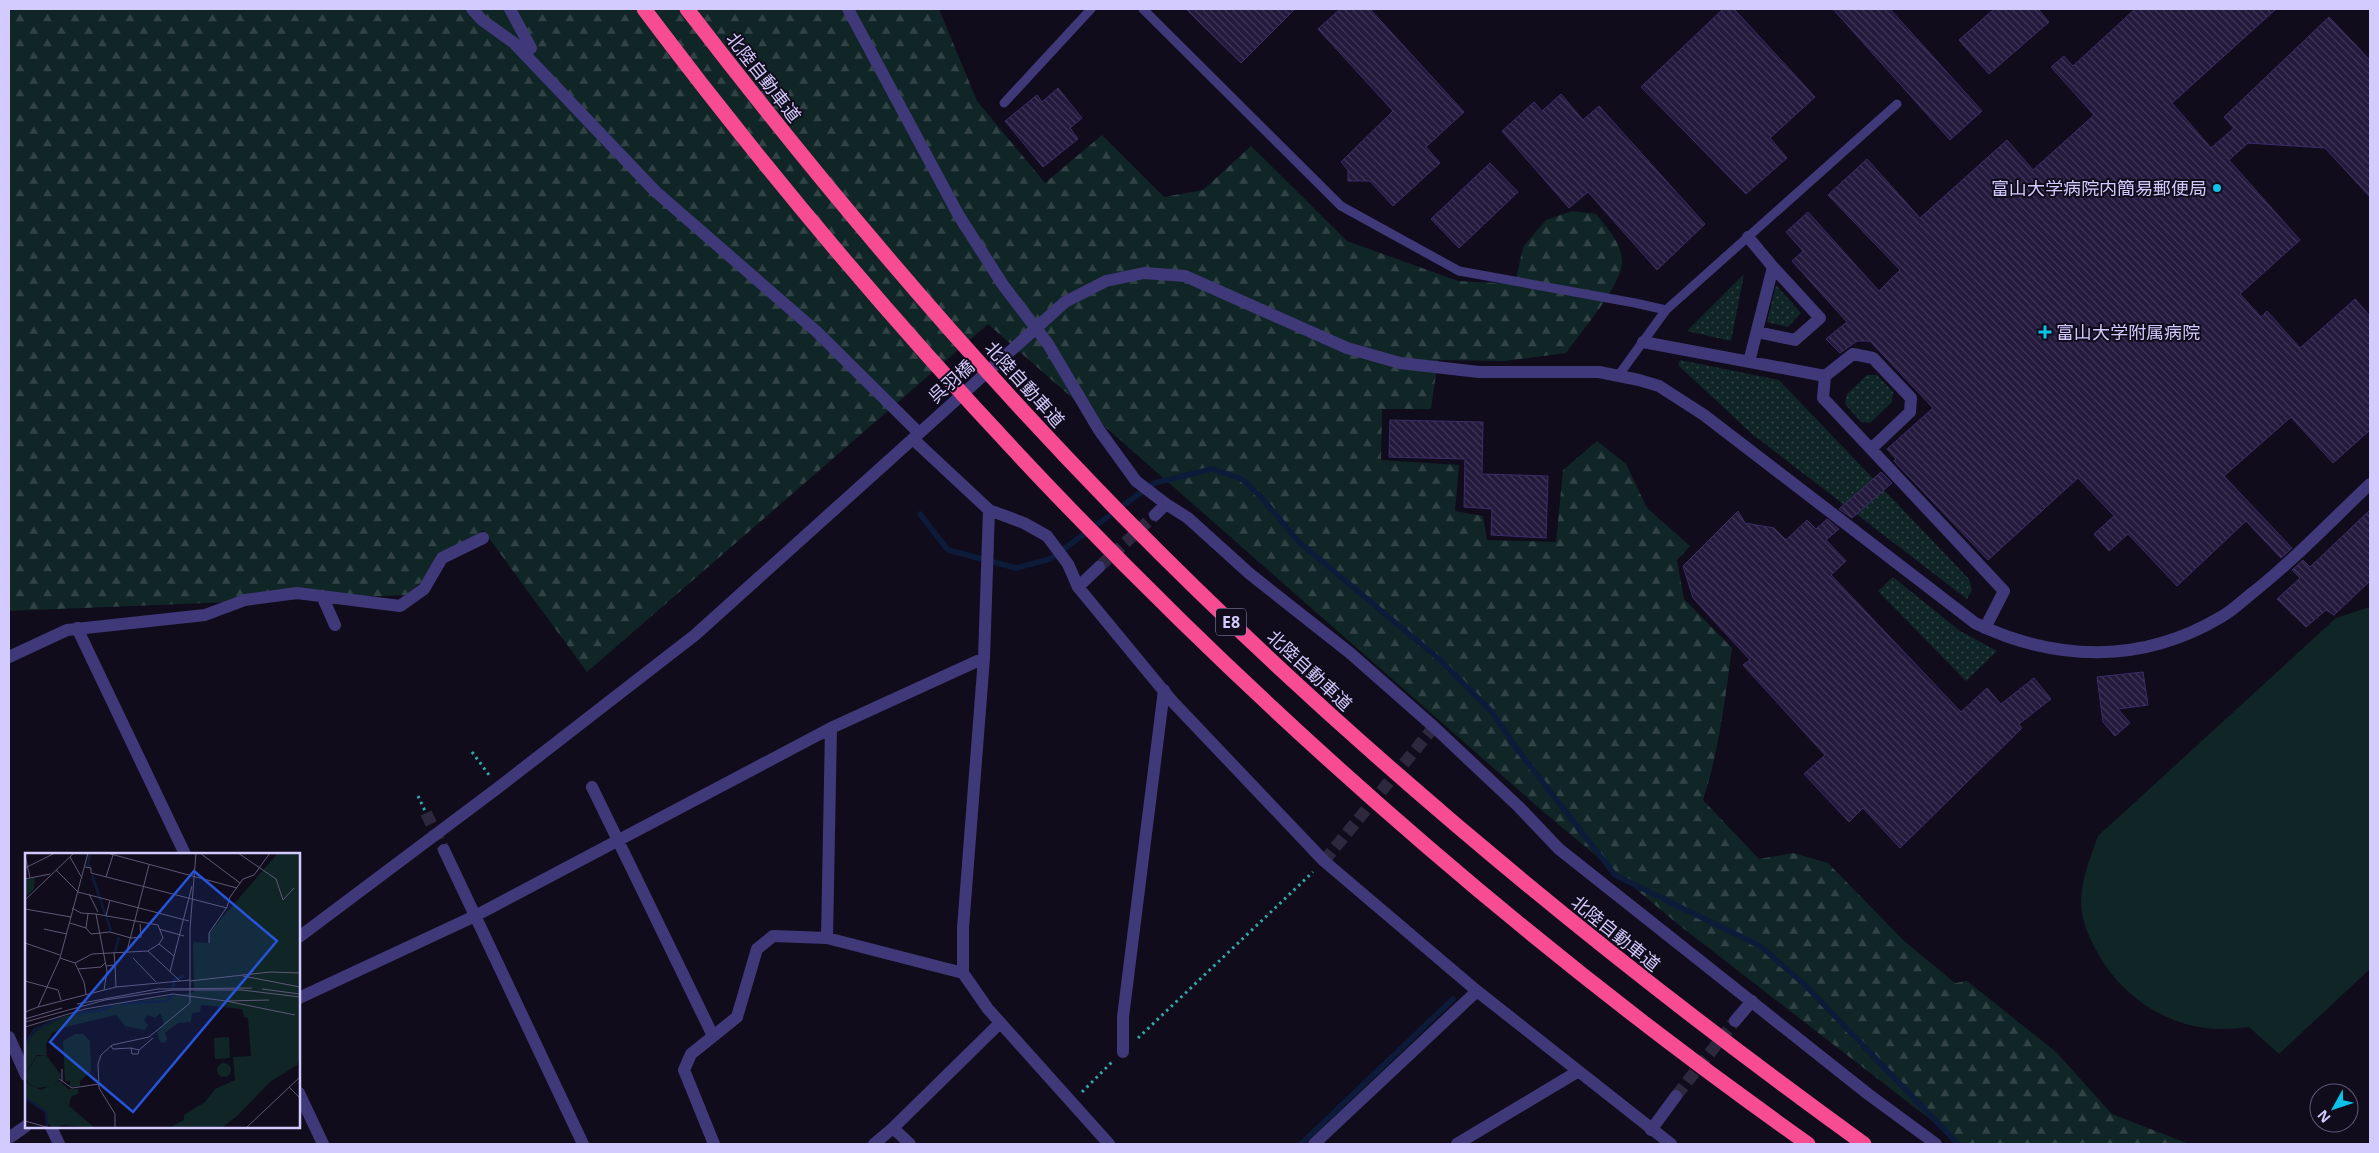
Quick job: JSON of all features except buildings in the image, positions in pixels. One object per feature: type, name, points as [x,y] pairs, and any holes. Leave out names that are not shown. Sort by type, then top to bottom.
[{"type":"highway","name":"E8","points":[[644,9],[708,94],[897,320],[1005,440],[1202,640],[1310,743],[1525,928],[1646,1025],[1808,1144]]},
{"type":"highway","name":"北陸自動車道","points":[[687,9],[820,178],[923,299],[1021,408],[1122,515],[1222,614],[1356,738],[1543,899],[1662,994],[1864,1144]]},
{"type":"street","points":[[472,9],[482,20],[514,43],[655,190],[817,332],[919,434],[989,510],[1024,523],[1047,536],[1068,564],[1078,587],[1164,690],[1324,861],[1477,991],[1577,1072],[1671,1144]]},
{"type":"street","points":[[510,9],[530,48]]},
{"type":"street","points":[[848,9],[959,216],[1003,285],[1048,344],[1099,430],[1136,481],[1188,518],[1250,574],[1350,653],[1427,721],[1519,807],[1558,849],[1868,1094],[1936,1144]]},
{"type":"street","points":[[1748,237],[1820,318],[1795,340],[1757,332]]},
{"type":"street","points":[[1749,362],[1773,267]]},
{"type":"street","name":"呉羽橋","points":[[300,936],[499,787],[695,635],[1064,302],[1106,281],[1144,273],[1184,276],[1347,348],[1400,363],[1479,372],[1599,372],[1659,386],[1704,415],[1975,623],[2053,650],[2083,653],[2131,652],[2183,637],[2222,617],[2273,577],[2370,484]]},
{"type":"street","points":[[1643,342],[1826,376]]},
{"type":"street","points":[[1871,449],[1910,412],[1911,398],[1872,358],[1853,354],[1826,376],[1823,398],[2004,591],[1985,628]]},
{"type":"street","points":[[1155,515],[1166,504]]},
{"type":"street","points":[[989,510],[984,658],[963,928],[963,973],[1000,1023],[1072,1101],[1107,1144]]},
{"type":"street","points":[[9,657],[67,630],[205,614],[245,600],[297,593],[400,606],[424,589],[442,558],[483,538]]},
{"type":"street","points":[[1078,587],[1099,567]]},
{"type":"street","points":[[322,596],[335,625]]},
{"type":"street","points":[[77,628],[185,853]]},
{"type":"street","points":[[300,998],[475,916],[831,728],[984,658]]},
{"type":"street","points":[[1123,1052],[1123,1017],[1164,690]]},
{"type":"street","points":[[827,938],[831,728]]},
{"type":"street","points":[[592,787],[714,1036]]},
{"type":"street","points":[[444,850],[583,1144]]},
{"type":"street","points":[[714,1144],[684,1070],[691,1054],[737,1017],[757,949],[773,936],[827,938],[963,973]]},
{"type":"street","points":[[1314,1144],[1477,991]]},
{"type":"street","points":[[1735,1021],[1752,1001]]},
{"type":"street","points":[[874,1144],[893,1128],[1000,1023]]},
{"type":"street","points":[[9,1038],[25,1073]]},
{"type":"street","points":[[1457,1144],[1577,1072]]},
{"type":"street","points":[[300,1095],[323,1144]]},
{"type":"street","points":[[1651,1130],[1676,1096]]},
{"type":"street","points":[[9,1138],[25,1127]]},
{"type":"street","points":[[51,1128],[59,1144]]},
{"type":"street","points":[[893,1128],[910,1144]]},
{"type":"lane","points":[[1004,103],[1090,9]]},
{"type":"lane","points":[[1143,9],[1341,206],[1459,271],[1666,310]]},
{"type":"lane","points":[[1618,376],[1666,310],[1897,104]]},
{"type":"path","points":[[472,752],[499,787]]},
{"type":"path","points":[[418,796],[426,813]]},
{"type":"path","points":[[1072,1101],[1324,861]]},
{"type":"green space","points":[[9,9],[939,9],[977,101],[1045,183],[1102,135],[1164,197],[1203,190],[1251,146],[1347,241],[1458,281],[1515,284],[1523,247],[1546,220],[1572,211],[1596,214],[1613,236],[1619,248],[1622,261],[1621,270],[1609,295],[1566,353],[1505,361],[1438,360],[1431,409],[1382,409],[1381,460],[1459,465],[1455,511],[1483,516],[1487,540],[1556,542],[1563,470],[1597,441],[1626,464],[1647,508],[1690,546],[1677,560],[1684,599],[1732,648],[1717,744],[1703,800],[1759,859],[1793,853],[1828,863],[1904,941],[1955,983],[1967,981],[2056,1052],[2112,1114],[2189,1144],[1962,1144],[1679,925],[1539,808],[988,324],[587,672],[483,530],[406,595],[9,611]]},
{"type":"green space","points":[[1744,274],[1731,341],[1687,331]]},
{"type":"green space","points":[[1776,285],[1801,313],[1788,327],[1767,322]]},
{"type":"green space","points":[[1680,360],[1779,380],[1969,579],[1972,590],[1967,599],[1752,434],[1678,365]]},
{"type":"green space","points":[[1867,375],[1877,375],[1893,392],[1892,402],[1870,423],[1861,422],[1845,404],[1847,394]]},
{"type":"green space","points":[[1893,577],[1960,631],[1997,651],[1966,681],[1878,591]]},
{"type":"green space","points":[[2370,607],[2370,969],[2279,1054],[2249,1027],[2219,1029],[2201,1027],[2166,1017],[2135,998],[2110,972],[2093,945],[2087,931],[2081,910],[2081,894],[2086,869],[2098,836],[2336,618]]},
{"type":"waterway","points":[[920,514],[948,550],[1016,568],[1050,559],[1154,483],[1212,469],[1242,479],[1262,498],[1299,542],[1439,659],[1492,712],[1517,749],[1615,875],[1760,946],[1805,985],[1958,1144]]},
{"type":"waterway","points":[[1301,1144],[1453,999]]},
{"type":"tunnel","points":[[1099,567],[1155,515]]},
{"type":"tunnel","points":[[1324,861],[1434,727]]},
{"type":"tunnel","points":[[426,813],[444,850]]},
{"type":"tunnel","points":[[1676,1096],[1735,1021]]},
{"type":"place","name":"富山大学病院内簡易郵便局","points":[[2217,188]]},
{"type":"place","name":"富山大学附属病院","points":[[2045,332]]}]
